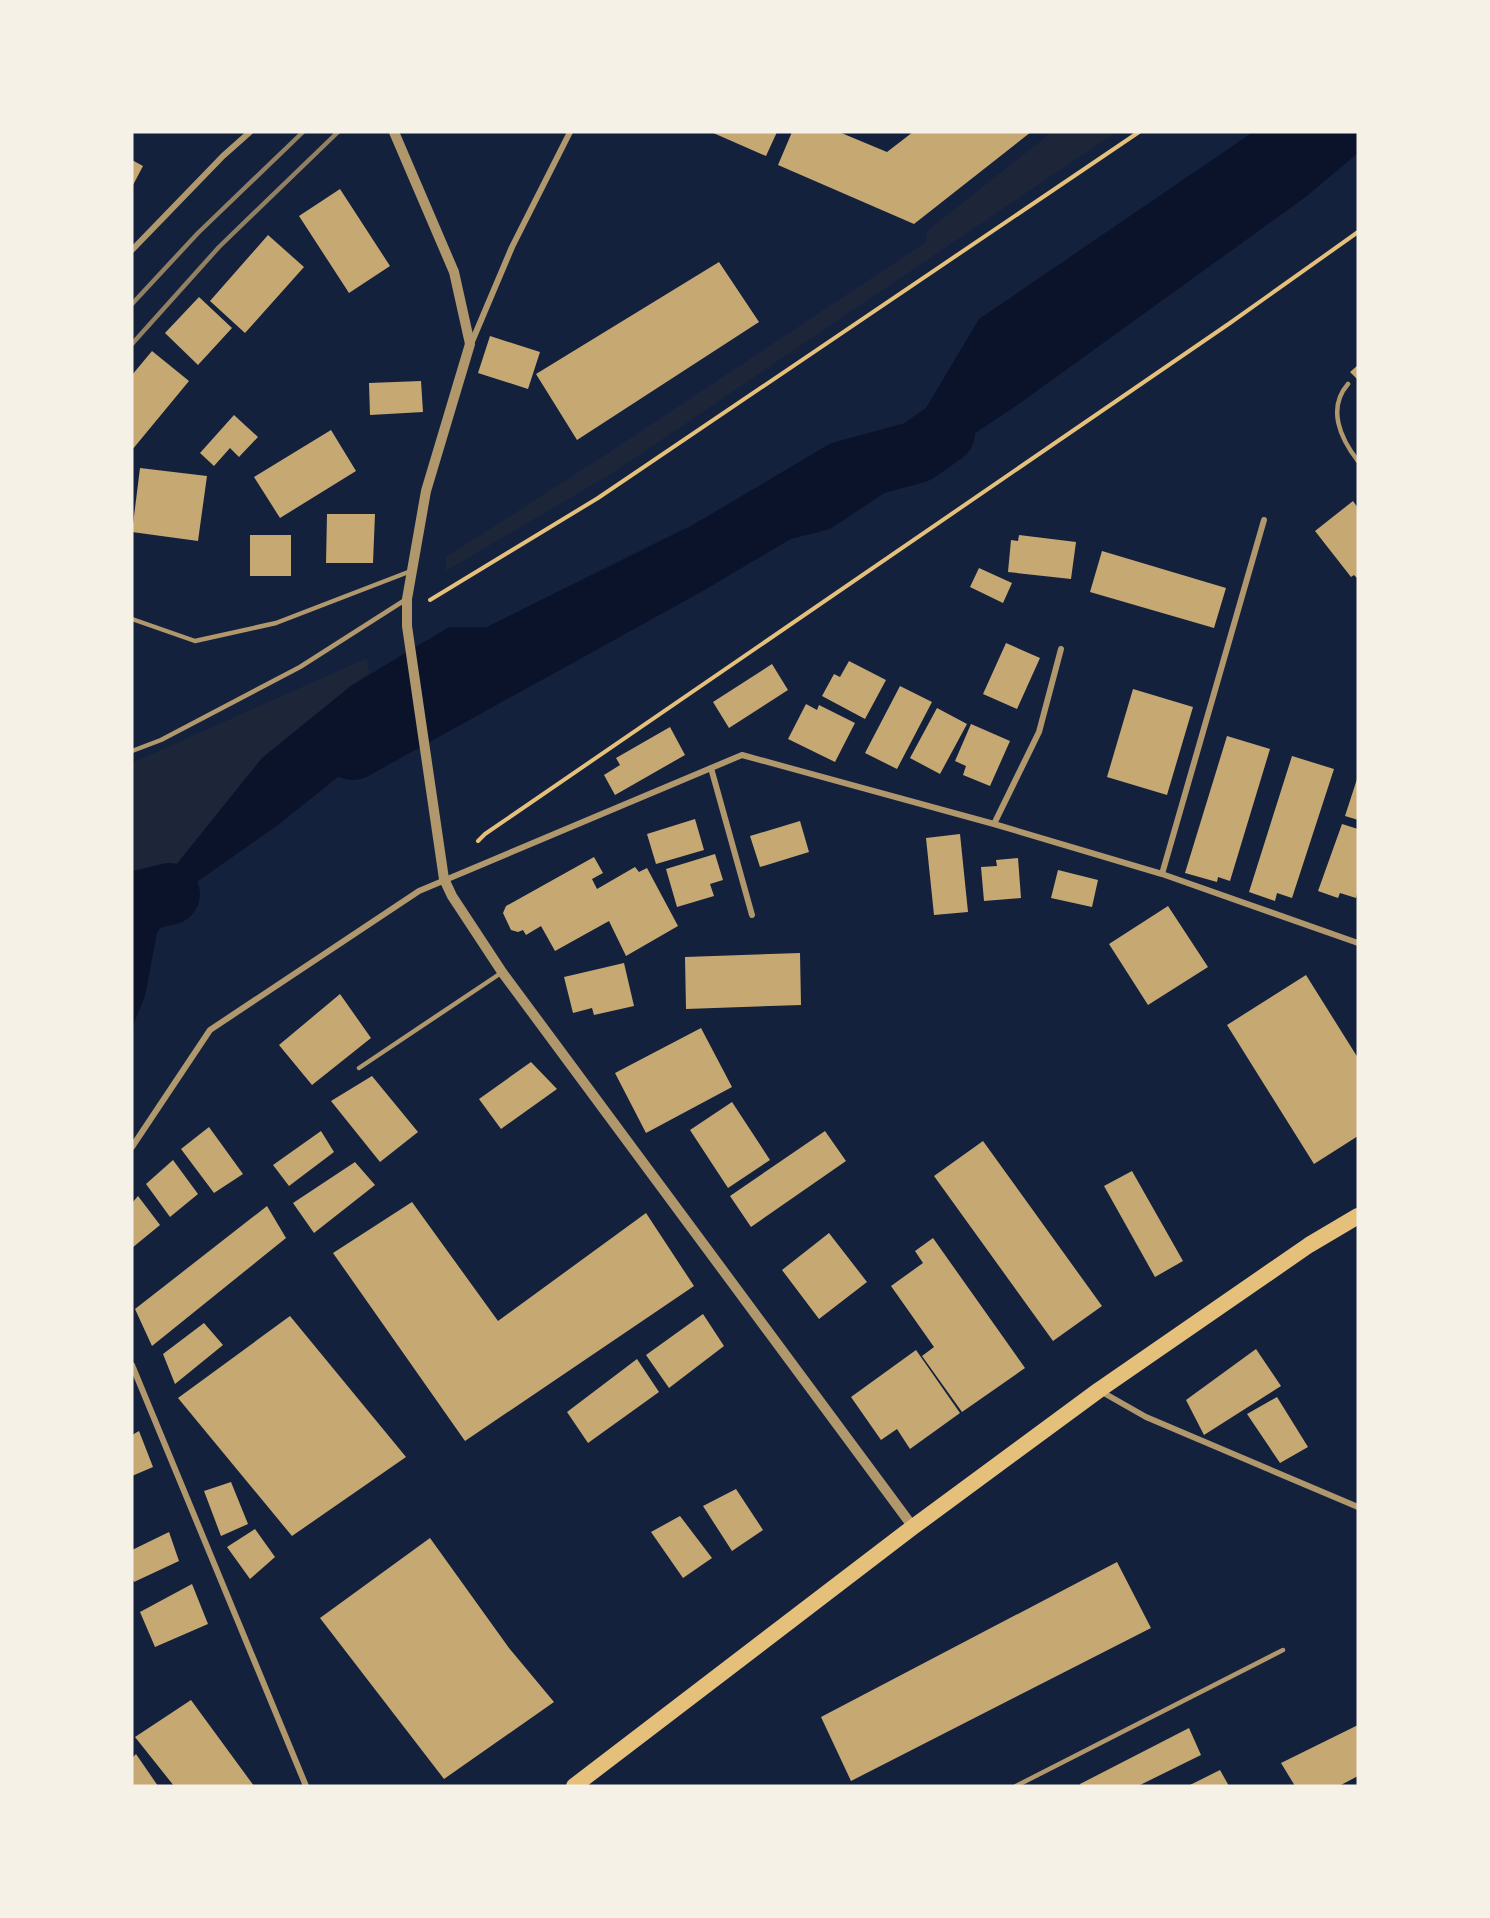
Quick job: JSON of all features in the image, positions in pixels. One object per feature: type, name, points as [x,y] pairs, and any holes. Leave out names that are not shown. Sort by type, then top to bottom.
[{"type":"highway","points":[[574,1786],[913,1527],[1099,1390],[1309,1245],[1358,1216]]},
{"type":"street","points":[[132,250],[223,156],[250,132]]},
{"type":"street","points":[[394,132],[453,272],[470,344]]},
{"type":"street","points":[[570,132],[512,247],[470,344],[426,491],[406,599],[406,620],[444,879],[452,896],[502,972],[913,1527]]},
{"type":"street","points":[[1162,874],[1264,520]]},
{"type":"street","points":[[994,824],[1039,732],[1061,649]]},
{"type":"street","points":[[132,1147],[210,1030],[419,891],[742,755],[994,824],[1162,874],[1358,943]]},
{"type":"street","points":[[711,768],[752,915]]},
{"type":"street","points":[[132,1365],[306,1786]]},
{"type":"street","points":[[1099,1390],[1146,1417],[1358,1507]]},
{"type":"lane","points":[[1348,384],[1339,394],[1336,419],[1351,452],[1358,461]]},
{"type":"lane","points":[[132,619],[195,641],[276,623],[412,571]]},
{"type":"lane","points":[[132,752],[161,740],[300,667],[406,599]]},
{"type":"lane","points":[[358,1068],[502,972]]},
{"type":"lane","points":[[1016,1786],[1283,1650]]},
{"type":"path","points":[[406,620],[598,498],[1138,132]]},
{"type":"path","points":[[485,834],[1221,330],[1358,232]]},
{"type":"shaded area","points":[[1052,132],[1116,132],[614,472],[446,571],[446,557],[602,457],[926,242],[927,231]]},
{"type":"shaded area","points":[[1253,132],[1358,132],[1358,153],[1307,196],[1016,406],[830,529],[731,554],[613,612],[497,650],[278,825],[181,893],[157,933],[145,996],[132,1028],[132,924],[135,916],[262,758],[352,685],[449,627],[487,627],[684,529],[820,505],[917,423],[979,319]]},
{"type":"shaded area","points":[[367,658],[369,674],[352,685],[262,758],[162,882],[132,889],[132,763]]},
{"type":"building","points":[[711,132],[777,132],[766,156]]},
{"type":"building","points":[[792,132],[839,132],[887,152],[913,132],[1031,132],[914,224],[778,165]]},
{"type":"building","points":[[132,160],[143,166],[132,187]]},
{"type":"building","points":[[340,189],[390,266],[349,293],[299,216]]},
{"type":"building","points":[[268,235],[304,267],[245,333],[210,301]]},
{"type":"building","points":[[719,262],[759,322],[577,440],[536,374]]},
{"type":"building","points":[[199,297],[232,328],[198,365],[165,333]]},
{"type":"building","points":[[490,336],[540,352],[528,389],[478,373]]},
{"type":"building","points":[[152,351],[189,381],[132,450],[132,375]]},
{"type":"building","points":[[1358,365],[1358,380],[1350,372]]},
{"type":"building","points":[[421,381],[423,412],[370,415],[369,383]]},
{"type":"building","points":[[234,415],[258,437],[239,457],[230,448],[214,466],[200,453]]},
{"type":"building","points":[[331,430],[356,471],[280,518],[254,477]]},
{"type":"building","points":[[140,468],[207,476],[198,541],[132,532]]},
{"type":"building","points":[[1353,501],[1358,508],[1358,579],[1354,575],[1351,577],[1315,531]]},
{"type":"building","points":[[327,514],[375,514],[373,563],[326,563]]},
{"type":"building","points":[[250,535],[291,535],[291,576],[250,576]]},
{"type":"building","points":[[1019,535],[1076,542],[1071,579],[1008,572],[1011,540],[1018,541]]},
{"type":"building","points":[[1102,551],[1226,588],[1214,628],[1090,592]]},
{"type":"building","points":[[979,568],[1012,583],[1003,603],[970,587]]},
{"type":"building","points":[[1006,643],[1040,658],[1017,709],[983,694]]},
{"type":"building","points":[[849,661],[886,680],[865,719],[822,696],[834,674],[840,677]]},
{"type":"building","points":[[772,664],[788,690],[729,728],[713,702]]},
{"type":"building","points":[[900,686],[932,702],[897,769],[865,753]]},
{"type":"building","points":[[1133,689],[1193,707],[1167,795],[1107,777]]},
{"type":"building","points":[[806,704],[817,710],[819,705],[855,723],[835,762],[788,739]]},
{"type":"building","points":[[937,708],[967,724],[940,774],[910,758]]},
{"type":"building","points":[[971,724],[1010,741],[990,786],[963,775],[966,766],[955,761]]},
{"type":"building","points":[[670,727],[685,755],[615,795],[604,775],[620,765],[616,758]]},
{"type":"building","points":[[1227,736],[1270,749],[1230,881],[1218,877],[1217,882],[1185,873]]},
{"type":"building","points":[[1292,756],[1334,769],[1292,898],[1277,893],[1275,901],[1249,892]]},
{"type":"building","points":[[1358,776],[1358,820],[1345,816]]},
{"type":"building","points":[[695,819],[704,850],[656,864],[647,834]]},
{"type":"building","points":[[800,821],[809,852],[760,867],[750,836]]},
{"type":"building","points":[[1342,824],[1358,829],[1356,898],[1340,893],[1338,898],[1318,891]]},
{"type":"building","points":[[960,834],[968,912],[934,915],[926,838]]},
{"type":"building","points":[[715,854],[723,880],[710,884],[714,896],[677,907],[666,869]]},
{"type":"building","points":[[594,857],[603,873],[592,879],[597,889],[635,867],[639,872],[647,868],[678,926],[626,956],[609,921],[555,951],[541,926],[526,935],[523,930],[518,932],[511,930],[503,913],[506,906]]},
{"type":"building","points":[[1018,858],[1021,898],[984,901],[981,867],[997,866],[996,860]]},
{"type":"building","points":[[1058,870],[1098,880],[1092,907],[1051,898]]},
{"type":"building","points":[[1168,906],[1208,967],[1148,1005],[1109,944]]},
{"type":"building","points":[[800,953],[801,1005],[686,1009],[685,957]]},
{"type":"building","points":[[624,963],[634,1006],[594,1015],[592,1008],[573,1013],[564,977]]},
{"type":"building","points":[[1306,975],[1358,1058],[1358,1136],[1314,1164],[1227,1025]]},
{"type":"building","points":[[340,994],[371,1038],[312,1085],[279,1045]]},
{"type":"building","points":[[701,1028],[732,1087],[646,1133],[615,1073]]},
{"type":"building","points":[[531,1062],[557,1089],[501,1129],[479,1099]]},
{"type":"building","points":[[372,1076],[418,1132],[380,1162],[331,1101]]},
{"type":"building","points":[[732,1102],[770,1160],[728,1188],[690,1130]]},
{"type":"building","points":[[209,1127],[243,1174],[214,1193],[181,1149]]},
{"type":"building","points":[[321,1131],[334,1152],[289,1186],[273,1165]]},
{"type":"building","points":[[825,1131],[846,1161],[751,1227],[730,1196]]},
{"type":"building","points":[[983,1141],[1102,1306],[1053,1341],[934,1176]]},
{"type":"building","points":[[173,1160],[198,1194],[170,1217],[146,1184]]},
{"type":"building","points":[[355,1162],[375,1185],[314,1233],[293,1203]]},
{"type":"building","points":[[1132,1171],[1183,1261],[1155,1277],[1104,1186]]},
{"type":"building","points":[[138,1196],[160,1225],[132,1248],[132,1203]]},
{"type":"building","points":[[412,1202],[498,1321],[646,1213],[694,1286],[465,1441],[333,1253]]},
{"type":"building","points":[[267,1206],[286,1238],[152,1346],[135,1309]]},
{"type":"building","points":[[829,1233],[867,1282],[819,1319],[782,1270]]},
{"type":"building","points":[[933,1238],[1025,1368],[962,1412],[922,1356],[934,1347],[891,1286],[923,1263],[915,1251]]},
{"type":"building","points":[[703,1314],[724,1346],[669,1388],[646,1355]]},
{"type":"building","points":[[290,1316],[406,1457],[292,1536],[178,1398]]},
{"type":"building","points":[[204,1323],[223,1345],[175,1384],[163,1354]]},
{"type":"building","points":[[1256,1349],[1281,1386],[1204,1435],[1186,1400]]},
{"type":"building","points":[[916,1350],[960,1413],[910,1449],[897,1429],[881,1440],[851,1397]]},
{"type":"building","points":[[637,1359],[659,1392],[588,1443],[567,1412]]},
{"type":"building","points":[[1277,1397],[1308,1447],[1280,1463],[1247,1414]]},
{"type":"building","points":[[139,1431],[153,1467],[132,1476],[132,1435]]},
{"type":"building","points":[[231,1482],[248,1524],[221,1536],[204,1491]]},
{"type":"building","points":[[736,1489],[763,1530],[732,1551],[703,1506]]},
{"type":"building","points":[[680,1516],[712,1558],[683,1578],[651,1532]]},
{"type":"building","points":[[255,1529],[275,1557],[250,1579],[227,1547]]},
{"type":"building","points":[[169,1532],[179,1561],[134,1582],[132,1550]]},
{"type":"building","points":[[430,1538],[509,1648],[554,1702],[444,1779],[320,1618]]},
{"type":"building","points":[[1117,1562],[1151,1628],[851,1781],[821,1717]]},
{"type":"building","points":[[192,1584],[208,1624],[155,1647],[140,1612]]},
{"type":"building","points":[[191,1700],[254,1786],[174,1786],[135,1737]]},
{"type":"building","points":[[1358,1725],[1358,1776],[1339,1786],[1295,1786],[1281,1763]]},
{"type":"building","points":[[1189,1728],[1201,1755],[1138,1786],[1081,1786],[1080,1784]]},
{"type":"building","points":[[136,1754],[158,1786],[132,1786],[132,1758]]},
{"type":"building","points":[[1220,1770],[1229,1786],[1188,1786]]},
{"type":"waterway","points":[[353,749],[691,562],[843,472],[917,452],[944,433]]},
{"type":"waterway","points":[[132,903],[169,894]]},
{"type":"railway","points":[[132,304],[198,233],[303,132]]},
{"type":"railway","points":[[132,344],[219,247],[338,132]]}]
